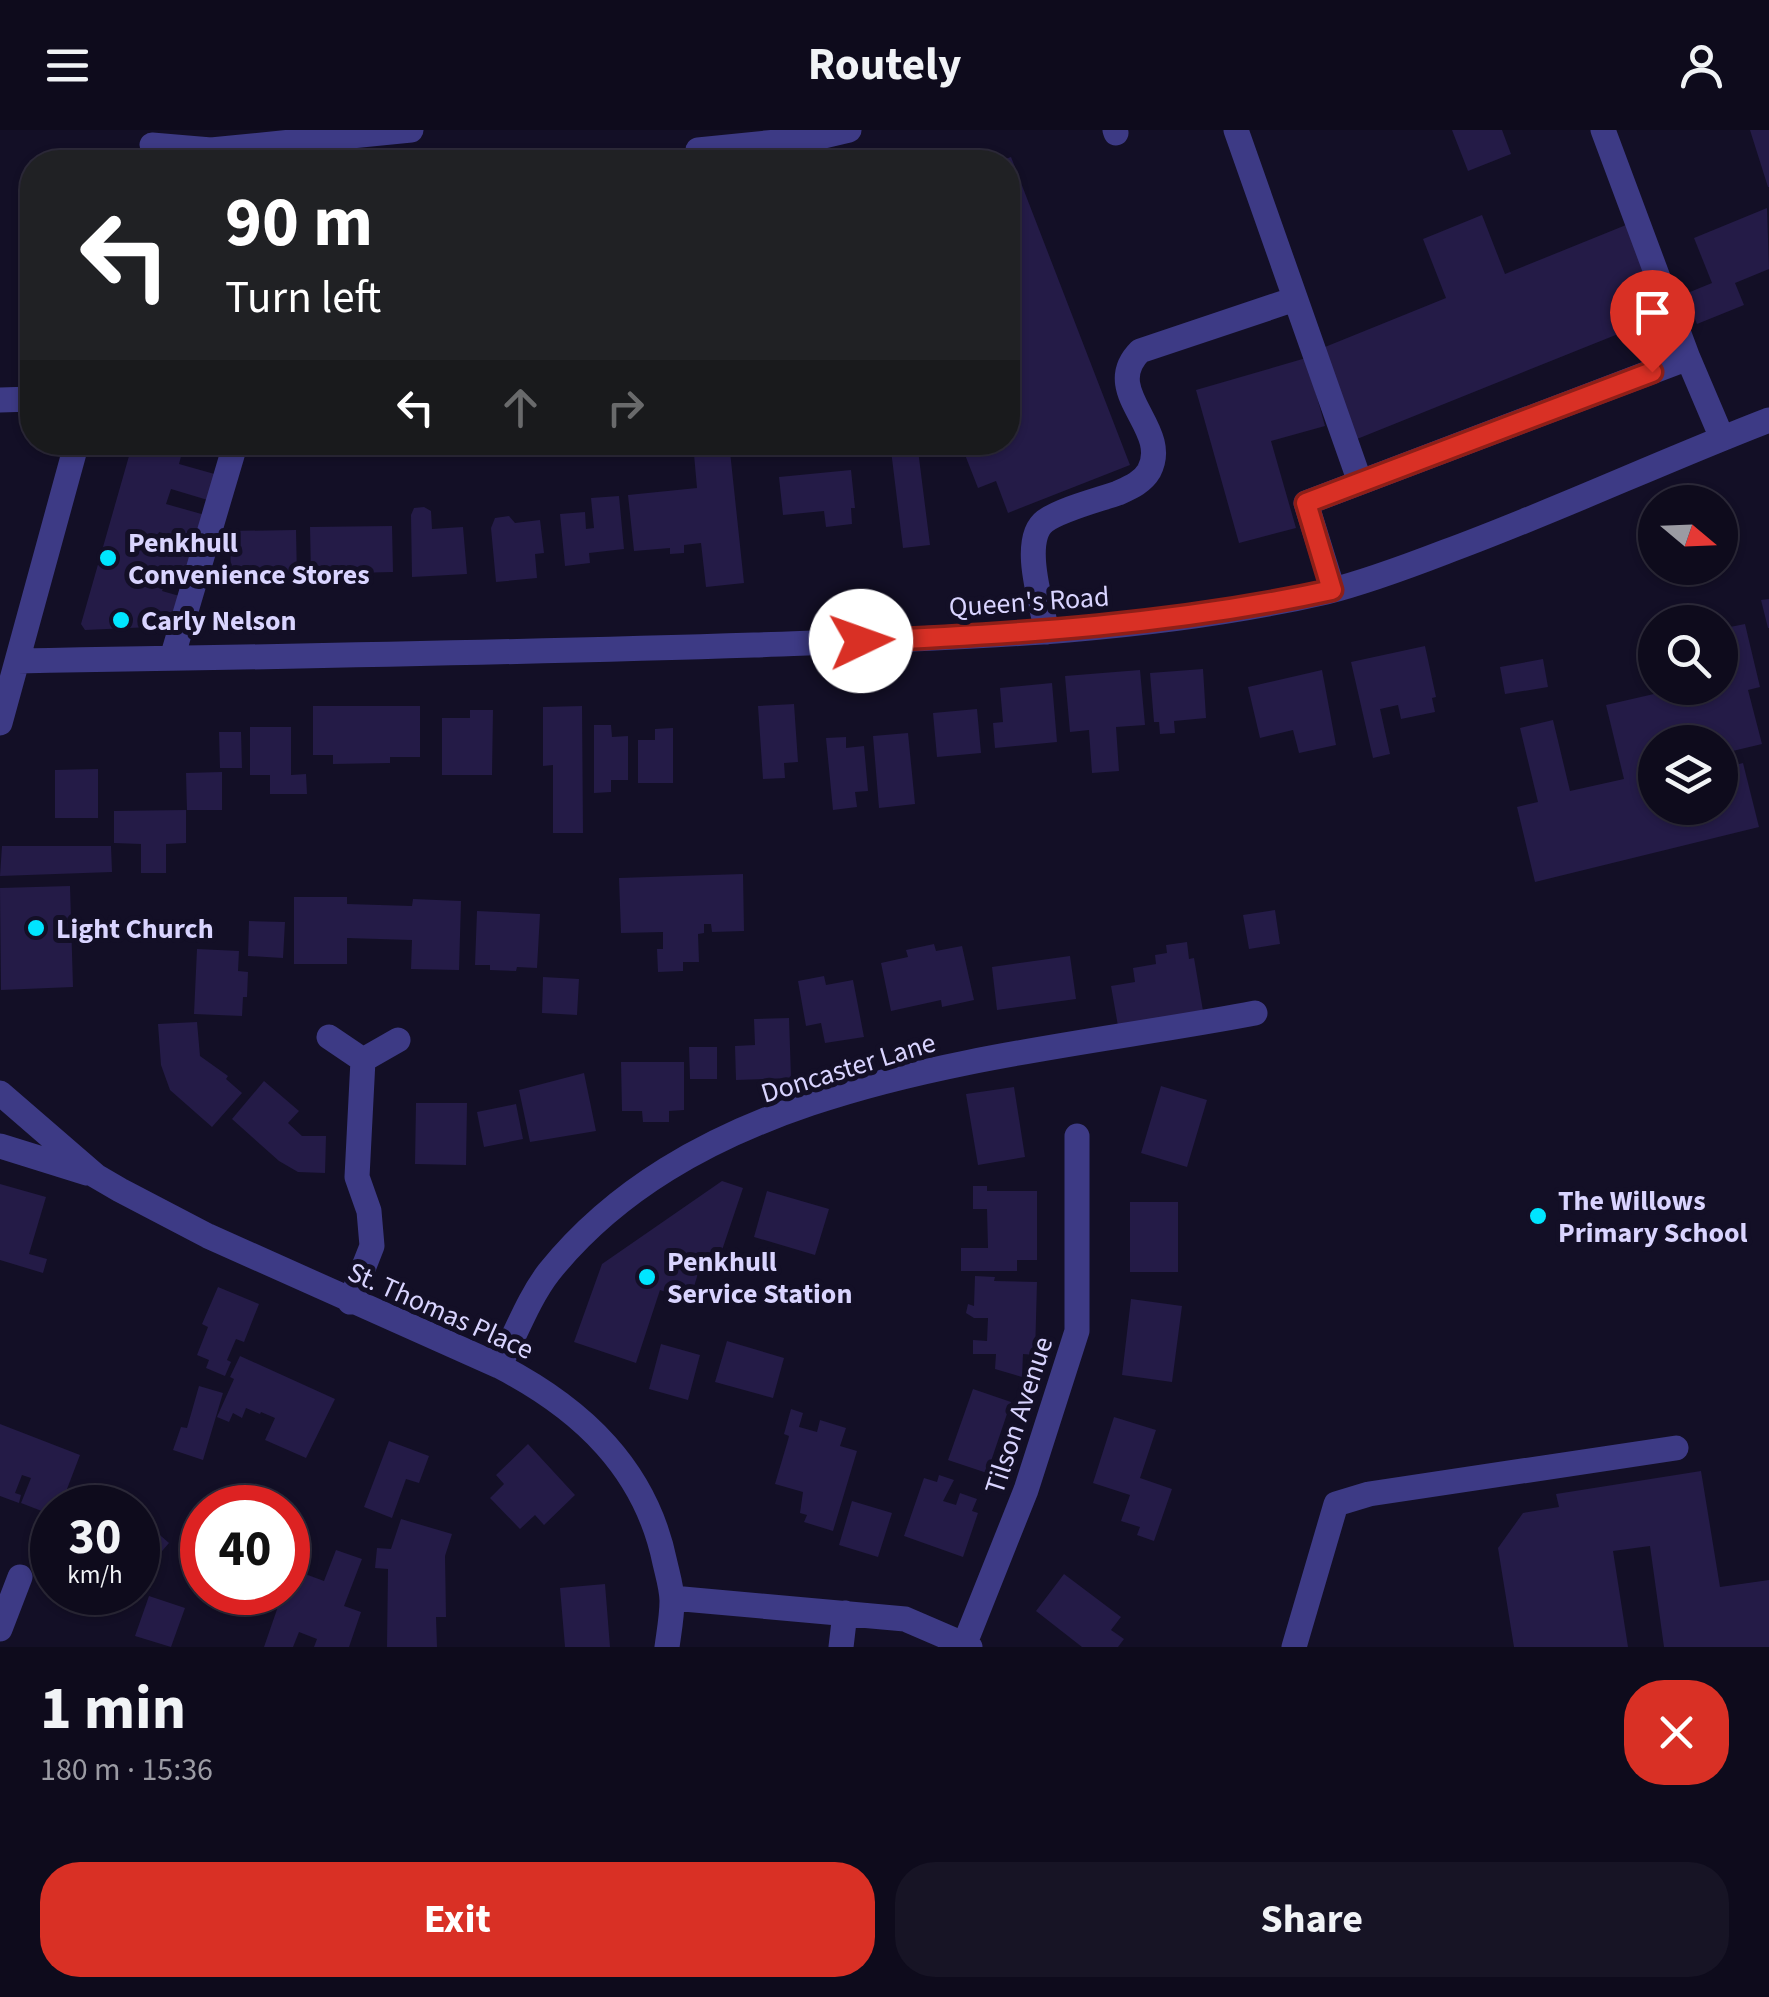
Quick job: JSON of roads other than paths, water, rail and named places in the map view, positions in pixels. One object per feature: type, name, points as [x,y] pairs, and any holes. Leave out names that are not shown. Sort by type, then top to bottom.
[{"type":"street","points":[[152,146],[211,150],[411,130]]},
{"type":"street","points":[[698,150],[756,137],[815,138],[848,130]]},
{"type":"street","points":[[1236,130],[1360,482]]},
{"type":"street","points":[[1602,130],[1722,438]]},
{"type":"street","points":[[1047,632],[1033,557],[1033,536],[1046,521],[1134,486],[1148,472],[1155,450],[1125,380],[1127,364],[1140,350],[1295,299]]},
{"type":"street","points":[[1332,590],[1306,503],[1688,358]]},
{"type":"street","name":"Queen's Road","points":[[18,661],[529,652],[1047,632],[1206,614],[1332,590],[1509,529],[1769,420]]},
{"type":"street","points":[[0,722],[73,455]]},
{"type":"street","points":[[172,658],[232,455]]},
{"type":"street","name":"Doncaster Lane","points":[[498,1366],[547,1275],[603,1214],[681,1161],[786,1111],[908,1074],[1256,1013]]},
{"type":"street","points":[[328,1037],[363,1060]]},
{"type":"street","points":[[363,1060],[398,1040]]},
{"type":"street","points":[[350,1302],[372,1246],[369,1210],[357,1177],[363,1060]]},
{"type":"street","name":"St. Thomas Place","points":[[0,1092],[96,1176]]},
{"type":"street","name":"Tilson Avenue","points":[[968,1645],[1026,1490],[1077,1331],[1077,1136]]},
{"type":"street","name":"St. Thomas Place","points":[[0,1146],[96,1176],[208,1236],[540,1388],[599,1436],[632,1476],[660,1536],[672,1598],[667,1647]]},
{"type":"street","points":[[1294,1647],[1336,1504],[1369,1494],[1676,1448]]},
{"type":"street","points":[[0,1629],[20,1577]]},
{"type":"street","points":[[672,1598],[904,1620],[968,1645]]},
{"type":"street","points":[[841,1647],[845,1613]]},
{"type":"place","name":"Penkhull Convenience Stores","points":[[108,558]]},
{"type":"place","name":"Carly Nelson","points":[[121,620]]},
{"type":"place","name":"Light Church","points":[[36,928]]},
{"type":"place","name":"The Willows Primary School","points":[[1538,1216]]},
{"type":"place","name":"Penkhull Service Station","points":[[647,1277]]}]
